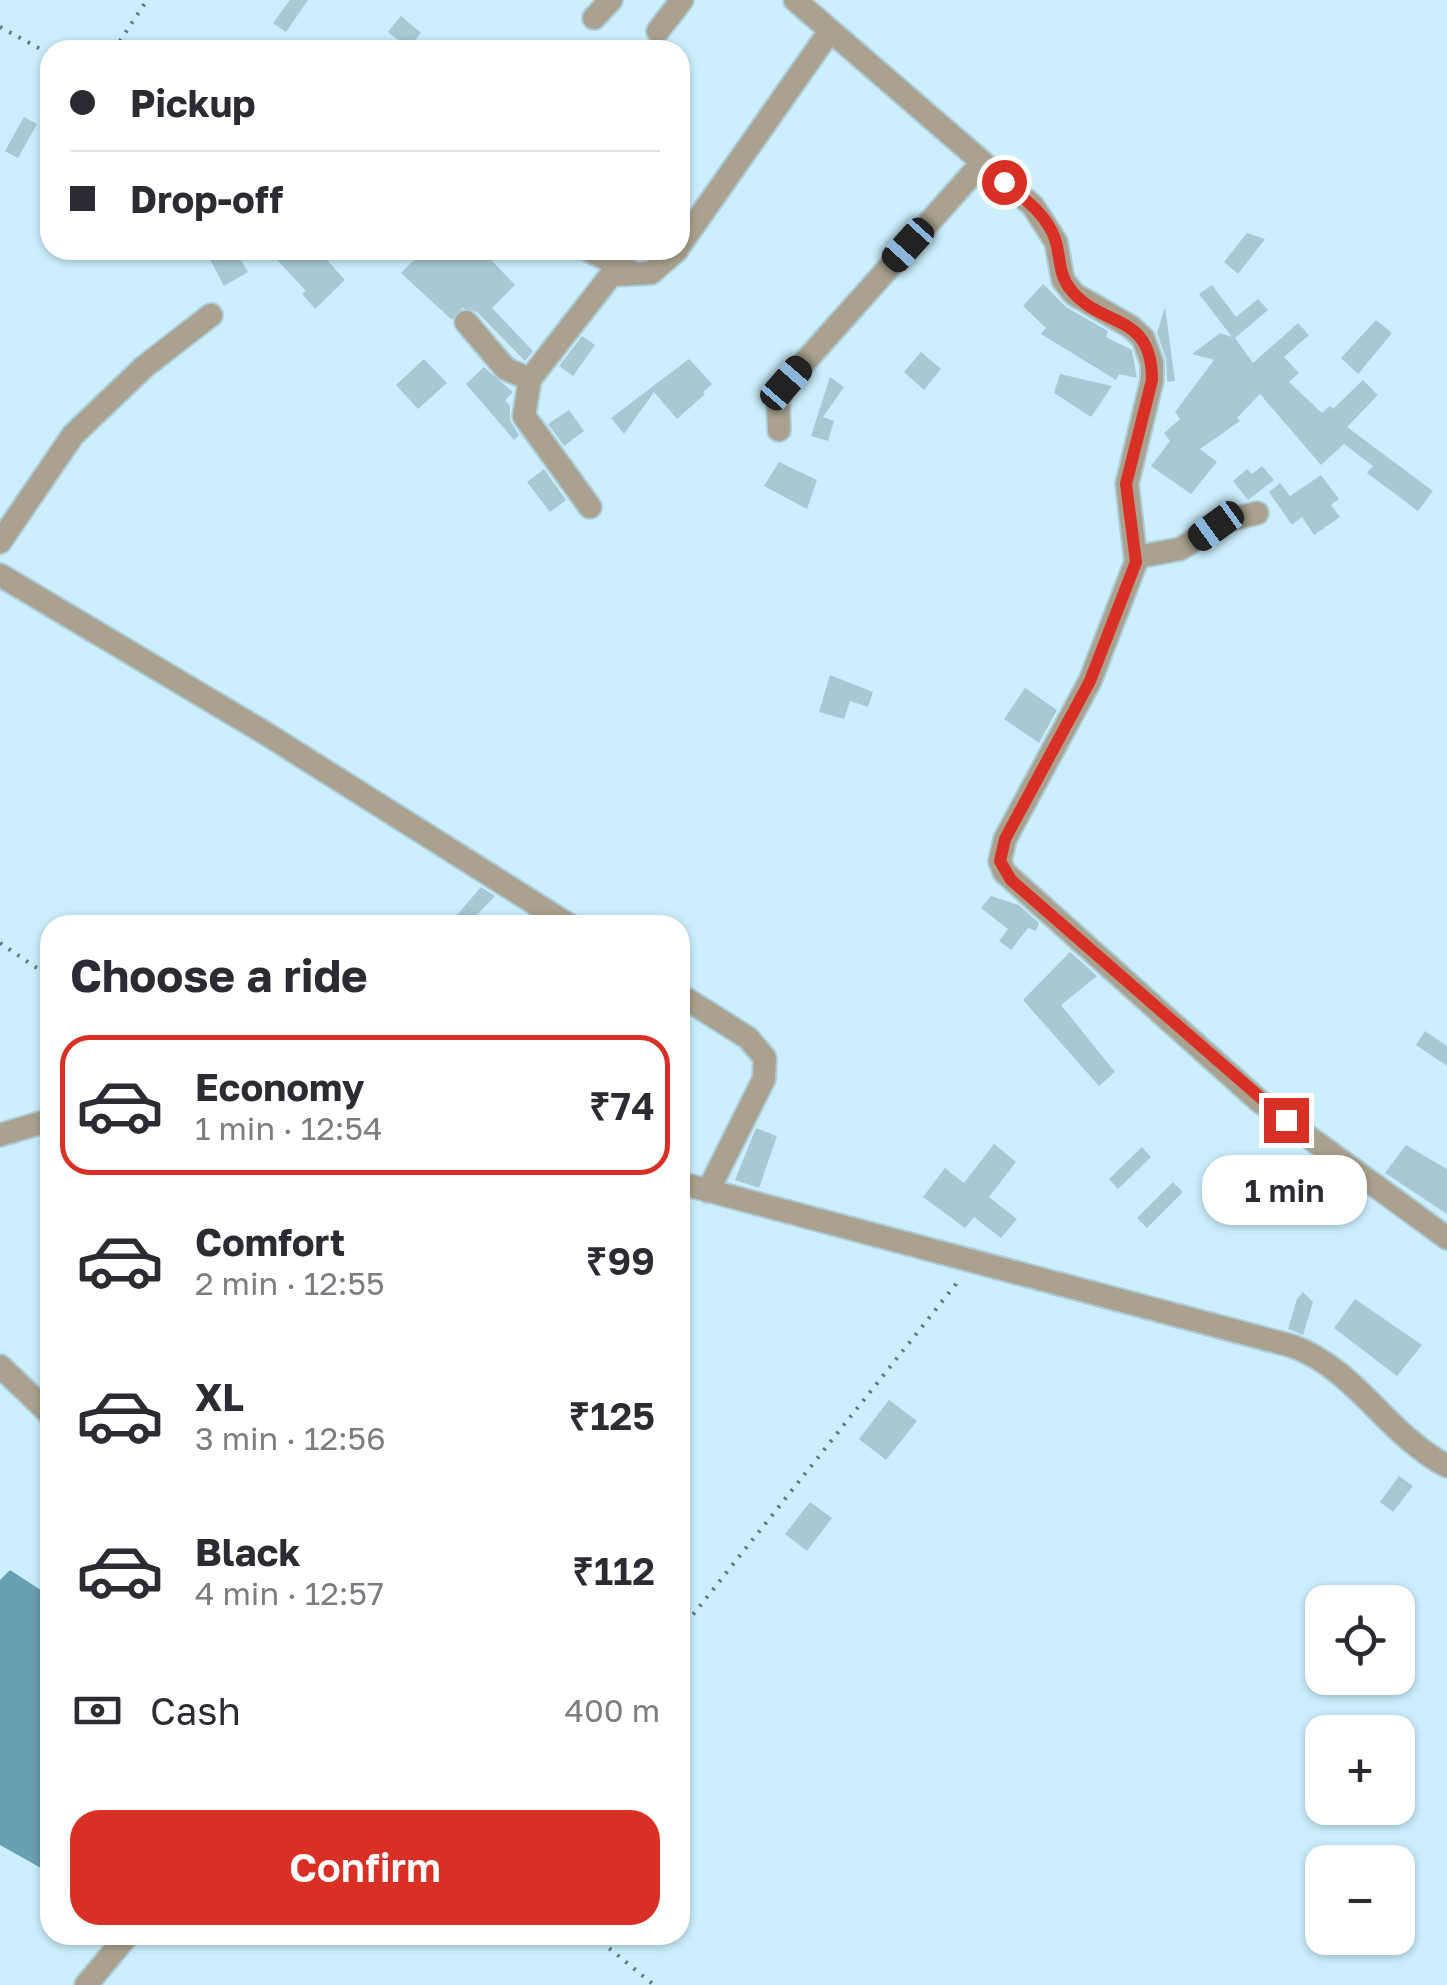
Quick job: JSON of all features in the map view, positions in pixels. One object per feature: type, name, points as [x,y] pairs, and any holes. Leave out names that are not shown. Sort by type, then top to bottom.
[{"type":"street","points":[[594,18],[611,0]]},
{"type":"street","points":[[658,31],[682,0]]},
{"type":"street","points":[[690,227],[816,12],[1033,206],[1056,242],[1063,280],[1074,294],[1131,327],[1150,351],[1152,380],[1126,484],[1137,557],[1090,681],[1005,839],[1000,861],[1004,872],[1258,1100],[1447,1238]]},
{"type":"street","points":[[779,430],[778,400],[786,383],[982,162]]},
{"type":"street","points":[[609,260],[634,272]]},
{"type":"street","points":[[590,507],[524,416],[530,380],[611,275],[658,270],[667,260]]},
{"type":"street","points":[[0,542],[73,435],[144,367],[211,315]]},
{"type":"street","points":[[466,322],[506,369],[530,380]]},
{"type":"street","points":[[1137,557],[1180,549],[1225,521],[1256,513]]},
{"type":"street","points":[[0,576],[265,733],[553,915]]},
{"type":"street","points":[[690,1001],[748,1038],[766,1058],[764,1080],[708,1191]]},
{"type":"street","points":[[0,1135],[40,1123]]},
{"type":"street","points":[[690,1186],[1318,1356],[1334,1365],[1403,1438],[1447,1466]]},
{"type":"street","points":[[0,1366],[40,1404]]},
{"type":"street","points":[[86,1985],[120,1945]]},
{"type":"path","points":[[121,40],[148,0]]},
{"type":"path","points":[[0,28],[40,49]]},
{"type":"path","points":[[0,943],[40,970]]},
{"type":"path","points":[[690,1618],[956,1284],[956,1258]]},
{"type":"path","points":[[605,1945],[654,1985]]},
{"type":"water","points":[[10,1570],[40,1590],[40,1867],[0,1845],[0,1580]]},
{"type":"building","points":[[290,0],[308,0],[286,32],[273,23]]},
{"type":"building","points":[[401,16],[421,33],[415,40],[398,40],[388,32]]},
{"type":"building","points":[[24,117],[37,124],[18,158],[5,151]]},
{"type":"building","points":[[1247,233],[1265,239],[1238,274],[1224,262]]},
{"type":"building","points":[[210,260],[241,260],[248,272],[224,286]]},
{"type":"building","points":[[277,260],[327,260],[345,280],[315,309],[302,294],[306,291]]},
{"type":"building","points":[[414,260],[491,260],[515,285],[492,308],[533,351],[525,361],[477,312],[462,308],[452,320],[401,273]]},
{"type":"building","points":[[1043,284],[1066,307],[1108,331],[1106,337],[1132,350],[1137,378],[1119,374],[1116,380],[1041,334],[1046,328],[1023,306]]},
{"type":"building","points":[[1212,285],[1236,317],[1258,299],[1268,310],[1235,338],[1253,363],[1298,323],[1309,335],[1284,357],[1299,373],[1289,382],[1322,413],[1330,406],[1333,409],[1363,380],[1378,395],[1347,427],[1433,491],[1418,511],[1367,473],[1373,466],[1344,444],[1321,465],[1260,394],[1237,418],[1240,421],[1200,449],[1217,462],[1191,494],[1151,466],[1170,441],[1164,433],[1180,419],[1175,412],[1214,360],[1192,354],[1220,333],[1232,337],[1199,294]]},
{"type":"building","points":[[1165,307],[1175,381],[1167,382],[1166,359],[1157,333]]},
{"type":"building","points":[[1376,320],[1392,333],[1358,374],[1341,358]]},
{"type":"building","points":[[582,336],[595,345],[573,376],[559,366]]},
{"type":"building","points":[[921,352],[941,369],[924,390],[904,372]]},
{"type":"building","points":[[424,359],[447,383],[418,409],[396,385]]},
{"type":"building","points":[[689,359],[712,384],[705,394],[677,419],[654,392],[624,434],[611,418]]},
{"type":"building","points":[[484,367],[513,392],[505,400],[519,435],[514,440],[466,384]]},
{"type":"building","points":[[1060,374],[1112,386],[1091,417],[1054,393]]},
{"type":"building","points":[[830,377],[844,387],[823,417],[834,421],[828,441],[811,436]]},
{"type":"building","points":[[569,410],[584,431],[564,446],[548,424]]},
{"type":"building","points":[[779,462],[817,480],[807,509],[764,486]]},
{"type":"building","points":[[1262,466],[1274,480],[1248,500],[1233,481],[1247,469],[1252,474]]},
{"type":"building","points":[[544,469],[566,500],[550,512],[527,482]]},
{"type":"building","points":[[1321,475],[1339,499],[1331,505],[1340,517],[1314,535],[1302,517],[1292,525],[1269,492],[1280,483],[1290,496]]},
{"type":"building","points":[[830,675],[873,692],[868,707],[850,701],[844,719],[819,712]]},
{"type":"building","points":[[1025,688],[1057,710],[1039,743],[1004,719]]},
{"type":"building","points":[[481,887],[495,896],[477,915],[457,915]]},
{"type":"building","points":[[991,896],[1019,905],[1039,923],[1036,931],[1028,928],[1011,950],[999,941],[1008,929],[981,908]]},
{"type":"building","points":[[1070,952],[1097,976],[1061,1005],[1115,1072],[1099,1086],[1023,1000]]},
{"type":"building","points":[[1425,1031],[1447,1046],[1447,1066],[1416,1045]]},
{"type":"building","points":[[756,1128],[777,1136],[759,1188],[735,1180]]},
{"type":"building","points":[[994,1144],[1016,1162],[989,1197],[1017,1219],[1001,1238],[974,1217],[965,1228],[923,1197],[945,1168],[964,1183]]},
{"type":"building","points":[[1406,1145],[1447,1169],[1447,1214],[1385,1173]]},
{"type":"building","points":[[1142,1147],[1151,1157],[1118,1189],[1109,1179]]},
{"type":"building","points":[[1173,1182],[1183,1192],[1147,1228],[1137,1218]]},
{"type":"building","points":[[1303,1292],[1313,1302],[1303,1335],[1288,1329]]},
{"type":"building","points":[[1355,1299],[1422,1345],[1397,1376],[1334,1328]]},
{"type":"building","points":[[889,1400],[917,1421],[886,1460],[859,1439]]},
{"type":"building","points":[[1399,1476],[1413,1486],[1393,1512],[1380,1502]]},
{"type":"building","points":[[810,1502],[832,1518],[807,1551],[785,1534]]},
{"type":"route","points":[[1004,182],[1033,206],[1048,226],[1056,242],[1063,280],[1074,294],[1143,338],[1150,351],[1152,380],[1128,465],[1126,484],[1137,549],[1131,579],[1090,681],[1005,839],[1000,861],[1011,880],[1118,977],[1286,1120]]}]
